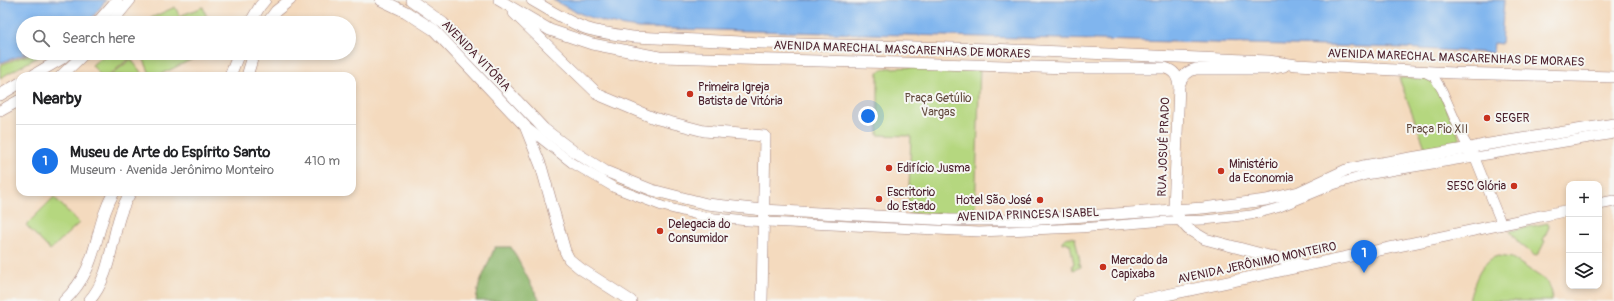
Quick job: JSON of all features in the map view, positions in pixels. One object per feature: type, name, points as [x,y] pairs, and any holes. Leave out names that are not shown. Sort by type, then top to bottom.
[{"type":"main road","points":[[103,16],[117,0]]},
{"type":"main road","points":[[117,16],[130,0]]},
{"type":"main road","points":[[254,16],[265,0]]},
{"type":"main road","points":[[272,16],[276,11],[290,0]]},
{"type":"main road","name":"AVENIDA VITÓRIA","points":[[381,0],[406,12],[434,30],[525,126]]},
{"type":"main road","name":"AVENIDA VITÓRIA","points":[[411,0],[443,23],[544,128]]},
{"type":"main road","name":"AVENIDA MARECHAL MASCARENHAS DE MORAES","points":[[532,0],[569,21],[585,28],[634,37],[762,43],[1031,50],[1268,61],[1297,65],[1422,71],[1614,77]]},
{"type":"main road","points":[[501,2],[598,95],[654,118],[704,131],[765,136],[762,222],[762,301]]},
{"type":"main road","name":"AVENIDA MARECHAL MASCARENHAS DE MORAES","points":[[501,2],[550,30],[592,44],[658,57],[903,62],[1073,68],[1165,68],[1174,72],[1180,85]]},
{"type":"main road","points":[[39,72],[59,60]]},
{"type":"main road","points":[[65,72],[78,60]]},
{"type":"main road","points":[[232,72],[236,60]]},
{"type":"main road","points":[[247,72],[252,60]]},
{"type":"main road","name":"AVENIDA MARECHAL MASCARENHAS DE MORAES","points":[[1180,85],[1184,76],[1191,70],[1196,69],[1269,69],[1297,65]]},
{"type":"main road","name":"RUA JOSUÉ PRADO","points":[[1174,209],[1180,85]]},
{"type":"main road","points":[[0,96],[16,86]]},
{"type":"main road","points":[[0,111],[16,102]]},
{"type":"main road","points":[[1472,153],[1488,144],[1614,124]]},
{"type":"main road","points":[[525,126],[541,166],[569,259],[581,269],[631,301]]},
{"type":"main road","name":"AVENIDA PRINCESA ISABEL","points":[[544,128],[573,151],[605,171],[652,190],[697,202],[763,210],[978,221],[1026,220],[1237,204],[1274,199],[1299,192],[1326,178],[1346,170],[1472,153]]},
{"type":"main road","points":[[64,301],[80,283],[90,264],[105,211],[112,196]]},
{"type":"main road","points":[[89,301],[104,275],[121,211],[129,196]]},
{"type":"main road","points":[[1602,203],[1614,201]]},
{"type":"main road","points":[[1174,209],[1181,221],[1195,234],[1205,239],[1305,266]]},
{"type":"main road","name":"AVENIDA JERÔNIMO MONTEIRO","points":[[1138,301],[1566,211]]},
{"type":"street","points":[[1422,71],[1429,74],[1438,82],[1472,153],[1502,225]]},
{"type":"street","name":"AVENIDA PRINCESA ISABEL","points":[[525,126],[572,163],[615,188],[662,206],[705,217],[762,222],[979,232],[1080,228],[1166,220],[1181,221],[1216,219],[1257,214],[1288,205],[1333,185],[1366,175],[1472,153]]},
{"type":"street","points":[[1472,153],[1614,134]]},
{"type":"green space","points":[[175,7],[180,16],[155,16]]},
{"type":"green space","points":[[203,7],[206,16],[182,16]]},
{"type":"green space","points":[[16,59],[32,60],[0,78],[0,65]]},
{"type":"green space","points":[[98,60],[128,60],[113,72],[98,72],[92,65]]},
{"type":"green space","points":[[132,60],[141,72],[115,72]]},
{"type":"green space","points":[[144,60],[191,60],[165,72],[149,72]]},
{"type":"green space","name":"Praça Getúlio Vargas","points":[[980,65],[975,214],[908,213],[911,136],[878,135],[878,72],[887,68]]},
{"type":"green space","name":"Praça Pio XII","points":[[1399,78],[1433,78],[1462,143],[1426,150]]},
{"type":"green space","points":[[54,197],[79,223],[50,250],[26,225]]},
{"type":"green space","points":[[1548,223],[1549,227],[1543,240],[1545,241],[1539,253],[1535,256],[1518,242],[1510,231]]},
{"type":"green space","points":[[1065,238],[1075,238],[1080,262],[1078,265],[1080,264],[1081,267],[1073,270],[1072,265],[1074,264],[1070,244],[1067,242],[1062,243]]},
{"type":"green space","points":[[495,247],[511,247],[540,301],[476,301],[479,285]]},
{"type":"green space","points":[[1498,256],[1512,258],[1548,282],[1552,293],[1551,301],[1469,301],[1475,281],[1482,268],[1492,258]]},
{"type":"water","points":[[0,0],[106,0],[93,16],[16,16],[16,57],[0,63]]},
{"type":"water","points":[[553,0],[1504,0],[1501,44],[1494,43],[1493,53],[1404,48],[639,28],[594,19]]},
{"type":"place","name":"Primeira Igreja Batista de Vitória","points":[[690,94]]},
{"type":"place","name":"SEGER","points":[[1487,118]]},
{"type":"place","name":"Edifício Jusma","points":[[889,168]]},
{"type":"place","name":"Ministério da Economia","points":[[1221,171]]},
{"type":"place","name":"SESC Glória","points":[[1514,186]]},
{"type":"place","name":"Escritorio do Estado","points":[[879,199]]},
{"type":"place","name":"Hotel São José","points":[[1040,200]]},
{"type":"place","name":"Delegacia do Consumidor","points":[[660,231]]},
{"type":"place","name":"Mercado da Capixaba","points":[[1103,267]]},
{"type":"place","name":"Museu de Arte do Espírito Santo","points":[[1364,273]]}]
